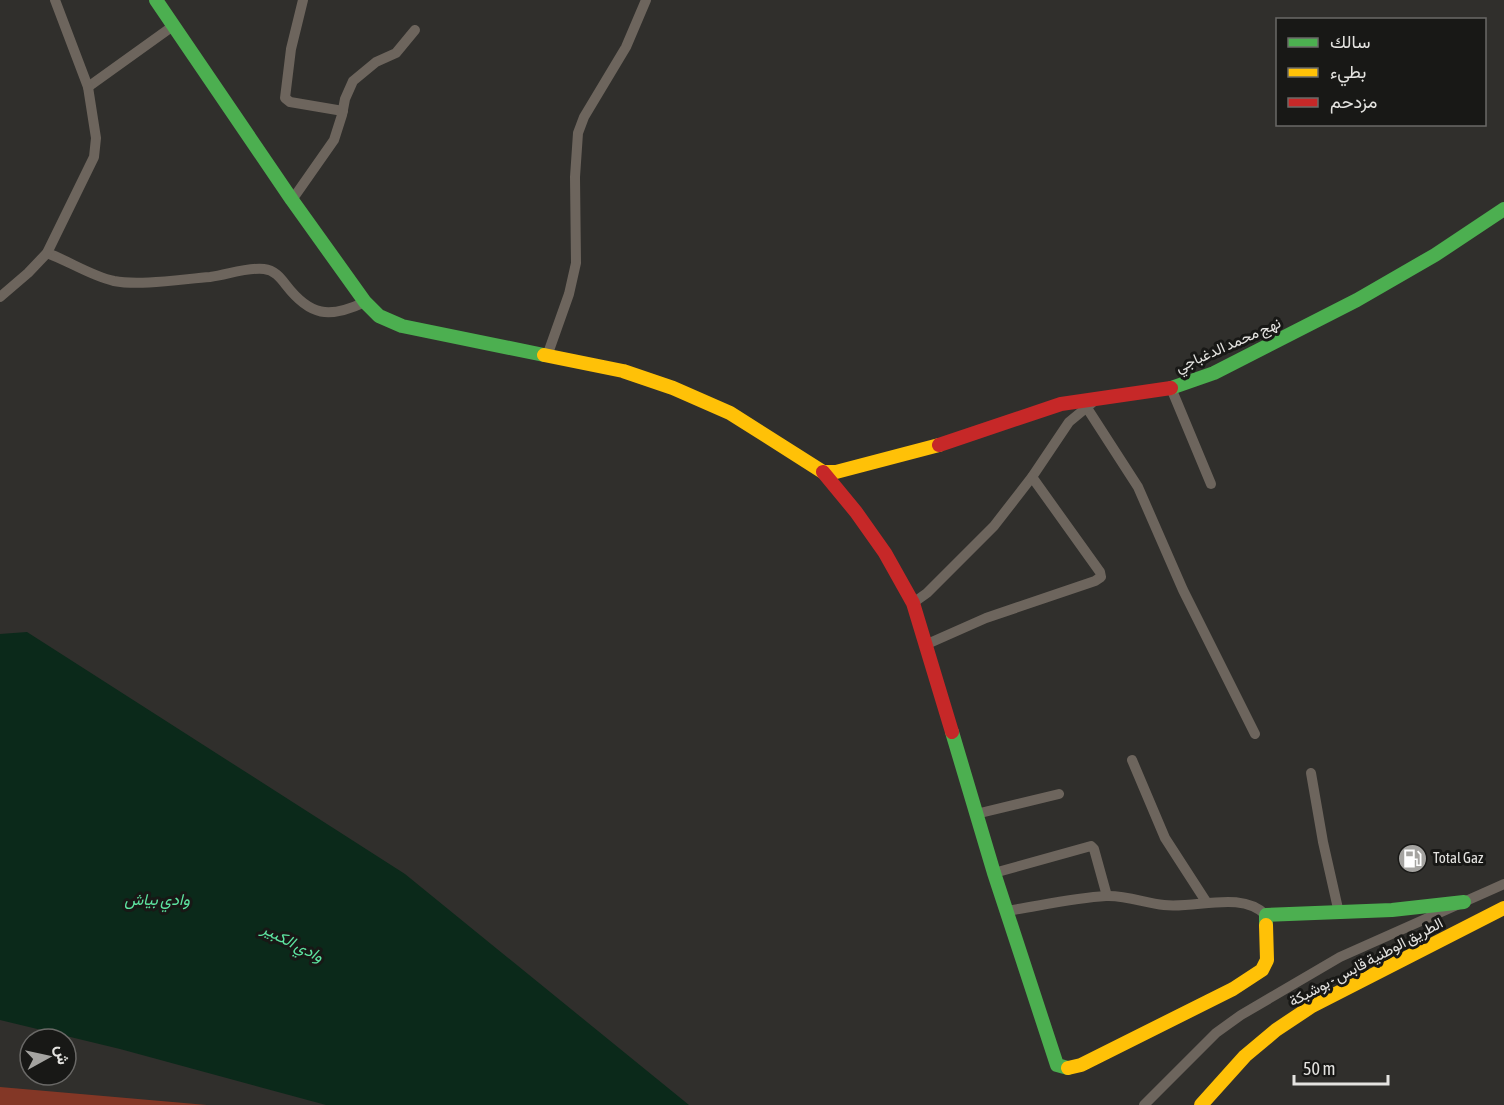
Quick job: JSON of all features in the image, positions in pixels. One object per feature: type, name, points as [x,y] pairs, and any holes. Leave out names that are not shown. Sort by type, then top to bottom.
[{"type":"street","points":[[0,297],[28,273],[46,253],[94,157],[96,138],[88,87],[55,0]]},
{"type":"street","points":[[156,0],[292,200],[365,302],[379,316],[402,326],[623,371],[673,388],[730,413],[823,472],[839,490],[885,553],[913,603],[975,814],[1057,1065],[1070,1068],[1081,1065],[1213,999],[1262,970],[1267,960],[1266,915]]},
{"type":"street","points":[[303,0],[291,49],[285,98],[290,102],[343,111]]},
{"type":"street","points":[[547,356],[569,294],[576,263],[575,177],[578,133],[584,117],[626,47],[646,0]]},
{"type":"street","points":[[88,87],[173,26]]},
{"type":"street","points":[[292,200],[334,140],[345,99],[353,81],[376,62],[396,53],[415,30]]},
{"type":"street","name":"نهج محمد الدغباجي","points":[[823,472],[836,472],[960,439],[1061,404],[1092,403],[1171,388],[1214,372],[1317,322],[1412,269],[1504,209]]},
{"type":"street","points":[[46,253],[114,280],[137,282],[212,277],[262,269],[278,275],[303,305],[313,310],[342,311],[365,302]]},
{"type":"street","points":[[1171,388],[1211,484]]},
{"type":"street","points":[[913,603],[927,593],[994,526],[1032,477],[1069,422],[1092,403],[1138,487],[1183,590],[1255,734]]},
{"type":"street","points":[[925,645],[986,618],[1101,577],[1100,572],[1032,477]]},
{"type":"street","points":[[1132,760],[1165,838],[1207,903]]},
{"type":"street","points":[[1311,773],[1323,842],[1340,913]]},
{"type":"street","points":[[975,814],[1059,794]]},
{"type":"street","points":[[994,873],[1091,846],[1094,849],[1107,896]]},
{"type":"street","points":[[1144,1105],[1216,1034],[1241,1015],[1340,957],[1504,884]]},
{"type":"street","points":[[1006,911],[1107,896],[1165,905],[1224,902],[1253,906],[1266,915],[1424,908],[1464,902]]},
{"type":"street","name":"الطريق الوطنية قابس - بوشبكة","points":[[1201,1105],[1245,1056],[1276,1030],[1312,1006],[1504,908]]},
{"type":"shaded area","points":[[0,1087],[207,1105],[0,1105]]},
{"type":"water","name":"وادي بياش","points":[[27,632],[405,874],[689,1105],[326,1105],[78,1039],[78,1027],[29,1027],[0,1020],[0,634]]},
{"type":"traffic: fast","points":[[156,0],[292,200],[365,302],[379,316],[402,326],[544,355]]},
{"type":"traffic: fast","points":[[1171,388],[1214,373],[1357,300],[1435,255],[1504,209]]},
{"type":"traffic: fast","points":[[952,732],[994,873],[1057,1065],[1068,1068]]},
{"type":"traffic: fast","points":[[1266,925],[1266,915],[1392,910],[1464,902]]},
{"type":"traffic: slow","points":[[544,355],[623,371],[673,388],[730,413],[823,472],[836,472],[939,445]]},
{"type":"traffic: slow","points":[[1201,1105],[1245,1056],[1276,1030],[1312,1006],[1504,908]]},
{"type":"traffic: slow","points":[[1068,1068],[1081,1065],[1233,989],[1262,970],[1267,960],[1266,925]]},
{"type":"traffic: jam","points":[[939,445],[1061,404],[1171,388]]},
{"type":"traffic: jam","points":[[823,472],[856,512],[885,553],[913,603],[952,732]]},
{"type":"place","name":"Total Gaz","points":[[1412,858]]},
{"type":"water label","name":"وادي الكبير","points":[[293,942]]}]
